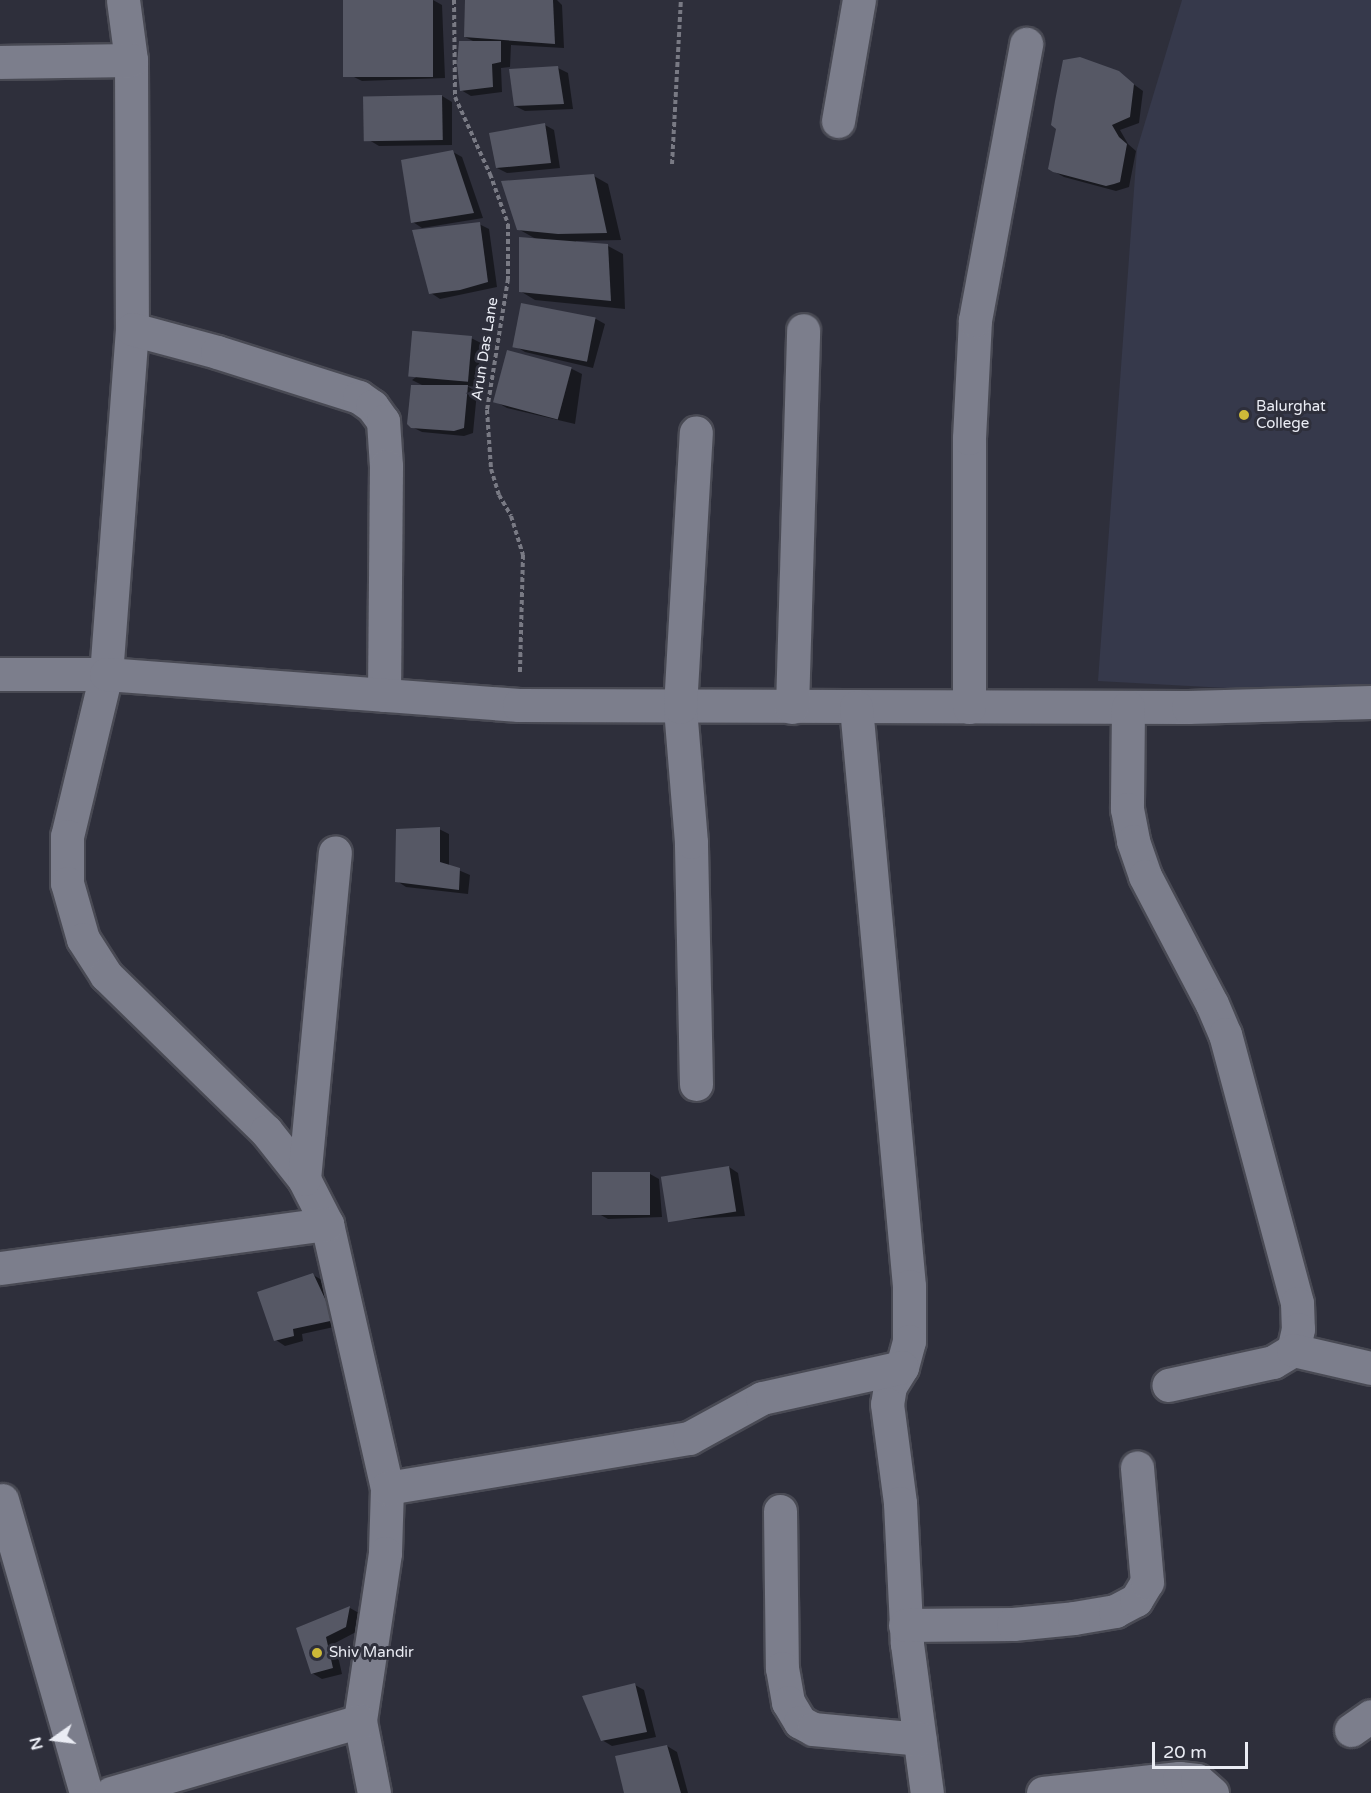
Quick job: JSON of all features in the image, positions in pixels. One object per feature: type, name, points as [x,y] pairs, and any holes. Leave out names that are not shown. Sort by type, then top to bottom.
[{"type":"street","points":[[123,0],[131,60],[132,329],[106,674],[66,836],[67,884],[83,939],[106,975],[266,1131],[304,1179],[327,1224],[387,1488],[385,1552],[360,1721],[374,1793]]},
{"type":"street","points":[[838,121],[859,0]]},
{"type":"street","points":[[969,707],[969,438],[975,320],[1026,44]]},
{"type":"street","points":[[0,62],[131,60]]},
{"type":"street","points":[[132,329],[217,352],[359,397],[372,406],[382,421],[386,457],[384,695]]},
{"type":"street","points":[[792,707],[803,330]]},
{"type":"street","points":[[696,432],[680,707],[691,842],[696,1084]]},
{"type":"street","points":[[0,674],[106,674],[519,705],[1128,707],[1371,702]]},
{"type":"street","points":[[856,707],[909,1286],[909,1341],[902,1367],[890,1386],[887,1404],[900,1503],[905,1625],[927,1793]]},
{"type":"street","points":[[1128,707],[1127,809],[1133,841],[1145,876],[1212,1004],[1225,1034],[1297,1303],[1298,1329],[1293,1350],[1274,1362],[1168,1385]]},
{"type":"street","points":[[304,1179],[335,852]]},
{"type":"street","points":[[0,1268],[327,1224]]},
{"type":"street","points":[[1293,1350],[1371,1368]]},
{"type":"street","points":[[387,1488],[689,1438],[762,1398],[902,1367]]},
{"type":"street","points":[[905,1625],[1013,1624],[1074,1618],[1114,1611],[1136,1600],[1147,1582],[1137,1467]]},
{"type":"street","points":[[2,1500],[86,1793]]},
{"type":"street","points":[[780,1511],[782,1668],[788,1702],[800,1722],[813,1729],[920,1739]]},
{"type":"street","points":[[111,1793],[360,1721]]},
{"type":"street","points":[[1043,1793],[1179,1778],[1197,1780],[1212,1793]]},
{"type":"path","name":"Arun Das Lane","points":[[454,0],[456,97],[490,174],[508,224],[508,279],[487,410],[491,469],[499,495],[511,516],[523,555],[519,705]]},
{"type":"path","points":[[672,164],[681,0]]},
{"type":"shaded area","name":"Balurghat College","points":[[1182,0],[1371,0],[1371,696],[1098,681],[1137,149]]},
{"type":"building","points":[[343,0],[433,0],[433,77],[343,77]]},
{"type":"building","points":[[465,0],[553,0],[555,44],[464,37]]},
{"type":"building","points":[[459,41],[501,41],[501,62],[492,64],[493,87],[460,91],[457,64]]},
{"type":"building","points":[[1080,57],[1119,71],[1134,84],[1130,117],[1112,125],[1119,137],[1127,144],[1120,182],[1106,186],[1048,169],[1056,129],[1051,125],[1063,60]]},
{"type":"building","points":[[558,66],[564,104],[514,106],[509,69]]},
{"type":"building","points":[[442,95],[443,140],[364,141],[363,96]]},
{"type":"building","points":[[545,123],[551,163],[496,168],[489,133]]},
{"type":"building","points":[[453,150],[474,213],[411,223],[401,160]]},
{"type":"building","points":[[594,174],[607,233],[558,234],[517,230],[501,181]]},
{"type":"building","points":[[480,222],[488,282],[460,290],[429,294],[412,230]]},
{"type":"building","points":[[519,237],[608,244],[611,301],[519,292]]},
{"type":"building","points":[[521,303],[596,318],[587,362],[512,347]]},
{"type":"building","points":[[412,331],[472,336],[468,382],[408,377]]},
{"type":"building","points":[[507,350],[572,367],[558,420],[493,402]]},
{"type":"building","points":[[411,385],[468,385],[464,428],[454,431],[411,428],[407,424]]},
{"type":"building","points":[[440,827],[440,862],[460,868],[459,890],[395,882],[396,829]]},
{"type":"building","points":[[729,1166],[736,1211],[668,1222],[661,1177]]},
{"type":"building","points":[[592,1172],[650,1172],[650,1215],[592,1215]]},
{"type":"building","points":[[313,1273],[335,1320],[293,1329],[294,1336],[274,1341],[257,1292]]},
{"type":"building","name":"Shiv Mandir","points":[[350,1606],[346,1627],[326,1637],[333,1668],[311,1674],[296,1628]]},
{"type":"building","points":[[635,1683],[647,1732],[601,1741],[582,1696]]},
{"type":"building","points":[[667,1745],[681,1793],[624,1793],[615,1756]]},
{"type":"place","name":"Balurghat College","points":[[1244,415]]},
{"type":"place","name":"Shiv Mandir","points":[[317,1653]]}]
